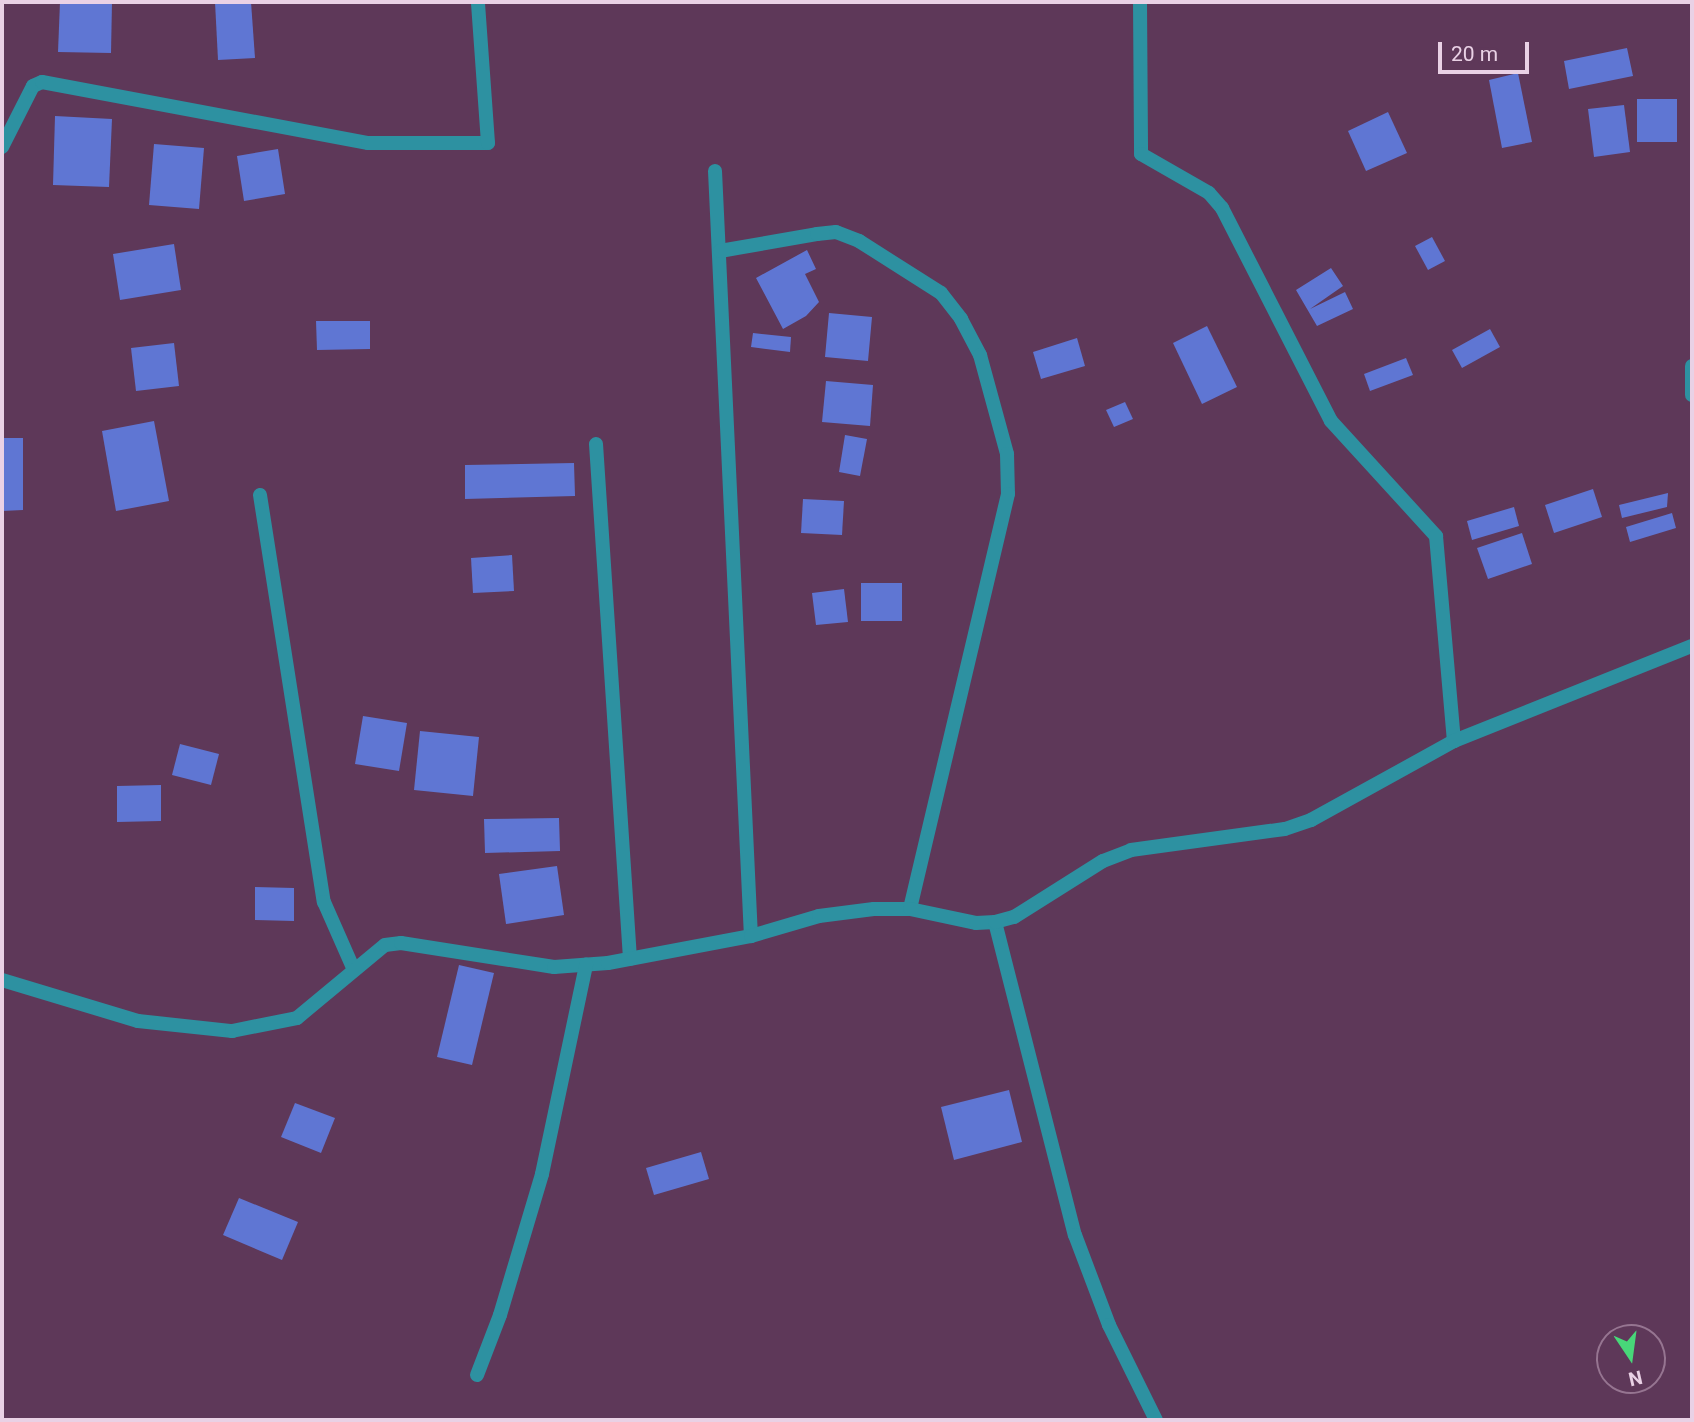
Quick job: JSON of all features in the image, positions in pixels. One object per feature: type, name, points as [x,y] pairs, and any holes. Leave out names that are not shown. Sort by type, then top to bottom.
[{"type":"street","points":[[2,147],[33,86],[42,82],[368,143],[488,143],[478,2]]},
{"type":"street","points":[[1140,2],[1141,154],[1209,193],[1222,208],[1331,421],[1437,536],[1454,741]]},
{"type":"street","points":[[715,171],[751,936]]},
{"type":"street","points":[[720,251],[836,232],[859,241],[941,293],[961,319],[980,355],[1007,454],[1008,494],[910,909]]},
{"type":"street","points":[[1692,366],[1692,395]]},
{"type":"street","points":[[596,444],[630,959]]},
{"type":"street","points":[[260,495],[324,902],[354,970]]},
{"type":"street","points":[[2,980],[138,1021],[221,1032],[297,1018],[376,949],[401,943],[554,967],[630,959],[751,936],[819,916],[910,909],[976,923],[995,922],[1014,917],[1103,861],[1131,850],[1285,829],[1311,820],[1454,741],[1692,646]]},
{"type":"street","points":[[995,922],[1075,1235],[1109,1325],[1156,1420]]},
{"type":"street","points":[[477,1375],[500,1315],[542,1174],[586,965]]},
{"type":"building","points":[[60,2],[112,2],[111,53],[58,52]]},
{"type":"building","points":[[215,2],[251,2],[255,58],[218,60]]},
{"type":"building","points":[[1627,48],[1633,76],[1569,89],[1564,61]]},
{"type":"building","points":[[1518,73],[1532,142],[1502,148],[1489,80]]},
{"type":"building","points":[[1637,99],[1677,99],[1677,142],[1637,142]]},
{"type":"building","points":[[1624,105],[1630,152],[1594,157],[1588,109]]},
{"type":"building","points":[[1388,112],[1407,153],[1366,171],[1348,131]]},
{"type":"building","points":[[55,116],[112,119],[109,187],[53,185]]},
{"type":"building","points":[[154,144],[204,148],[199,209],[149,205]]},
{"type":"building","points":[[278,149],[285,194],[244,201],[237,156]]},
{"type":"building","points":[[1432,237],[1445,261],[1428,270],[1415,246]]},
{"type":"building","points":[[174,244],[181,290],[120,300],[113,254]]},
{"type":"building","points":[[807,250],[816,269],[805,274],[819,302],[806,316],[783,329],[756,278]]},
{"type":"building","points":[[1331,268],[1343,286],[1310,309],[1345,292],[1353,309],[1317,326],[1296,290]]},
{"type":"building","points":[[829,313],[872,317],[868,361],[825,357]]},
{"type":"building","points":[[316,321],[370,321],[370,349],[317,350]]},
{"type":"building","points":[[1207,326],[1237,387],[1202,404],[1173,343]]},
{"type":"building","points":[[1490,329],[1500,347],[1462,368],[1452,350]]},
{"type":"building","points":[[753,333],[791,337],[790,352],[751,347]]},
{"type":"building","points":[[1077,338],[1085,366],[1041,379],[1033,352]]},
{"type":"building","points":[[174,343],[179,386],[136,391],[131,348]]},
{"type":"building","points":[[1406,358],[1413,375],[1370,391],[1364,374]]},
{"type":"building","points":[[826,381],[873,385],[870,426],[822,422]]},
{"type":"building","points":[[1125,402],[1133,419],[1114,427],[1106,410]]},
{"type":"building","points":[[154,421],[169,501],[116,511],[102,431]]},
{"type":"building","points":[[845,435],[867,439],[860,476],[839,472]]},
{"type":"building","points":[[2,438],[23,438],[23,510],[2,511]]},
{"type":"building","points":[[574,463],[575,496],[465,499],[465,465]]},
{"type":"building","points":[[1593,489],[1602,517],[1554,533],[1545,505]]},
{"type":"building","points":[[1668,493],[1667,507],[1622,518],[1619,505]]},
{"type":"building","points":[[803,499],[844,501],[842,535],[801,533]]},
{"type":"building","points":[[1514,507],[1519,526],[1472,540],[1467,521]]},
{"type":"building","points":[[1672,513],[1676,528],[1630,542],[1626,527]]},
{"type":"building","points":[[1522,533],[1532,564],[1488,579],[1477,548]]},
{"type":"building","points":[[512,555],[514,591],[473,593],[471,558]]},
{"type":"building","points":[[861,583],[902,583],[902,621],[861,621]]},
{"type":"building","points":[[844,589],[848,622],[816,625],[812,593]]},
{"type":"building","points":[[363,716],[407,723],[399,771],[355,764]]},
{"type":"building","points":[[420,731],[479,737],[473,796],[414,790]]},
{"type":"building","points":[[180,744],[219,754],[211,785],[172,775]]},
{"type":"building","points":[[161,785],[161,821],[117,822],[117,786]]},
{"type":"building","points":[[559,818],[560,851],[485,853],[484,819]]},
{"type":"building","points":[[557,866],[564,915],[506,924],[499,874]]},
{"type":"building","points":[[255,887],[294,888],[294,921],[255,920]]},
{"type":"building","points":[[459,965],[494,973],[472,1065],[437,1057]]},
{"type":"building","points":[[1009,1090],[1022,1142],[954,1160],[941,1107]]},
{"type":"building","points":[[295,1103],[335,1118],[321,1153],[281,1137]]},
{"type":"building","points":[[701,1152],[709,1179],[654,1195],[646,1168]]},
{"type":"building","points":[[239,1198],[298,1222],[282,1260],[223,1235]]}]
